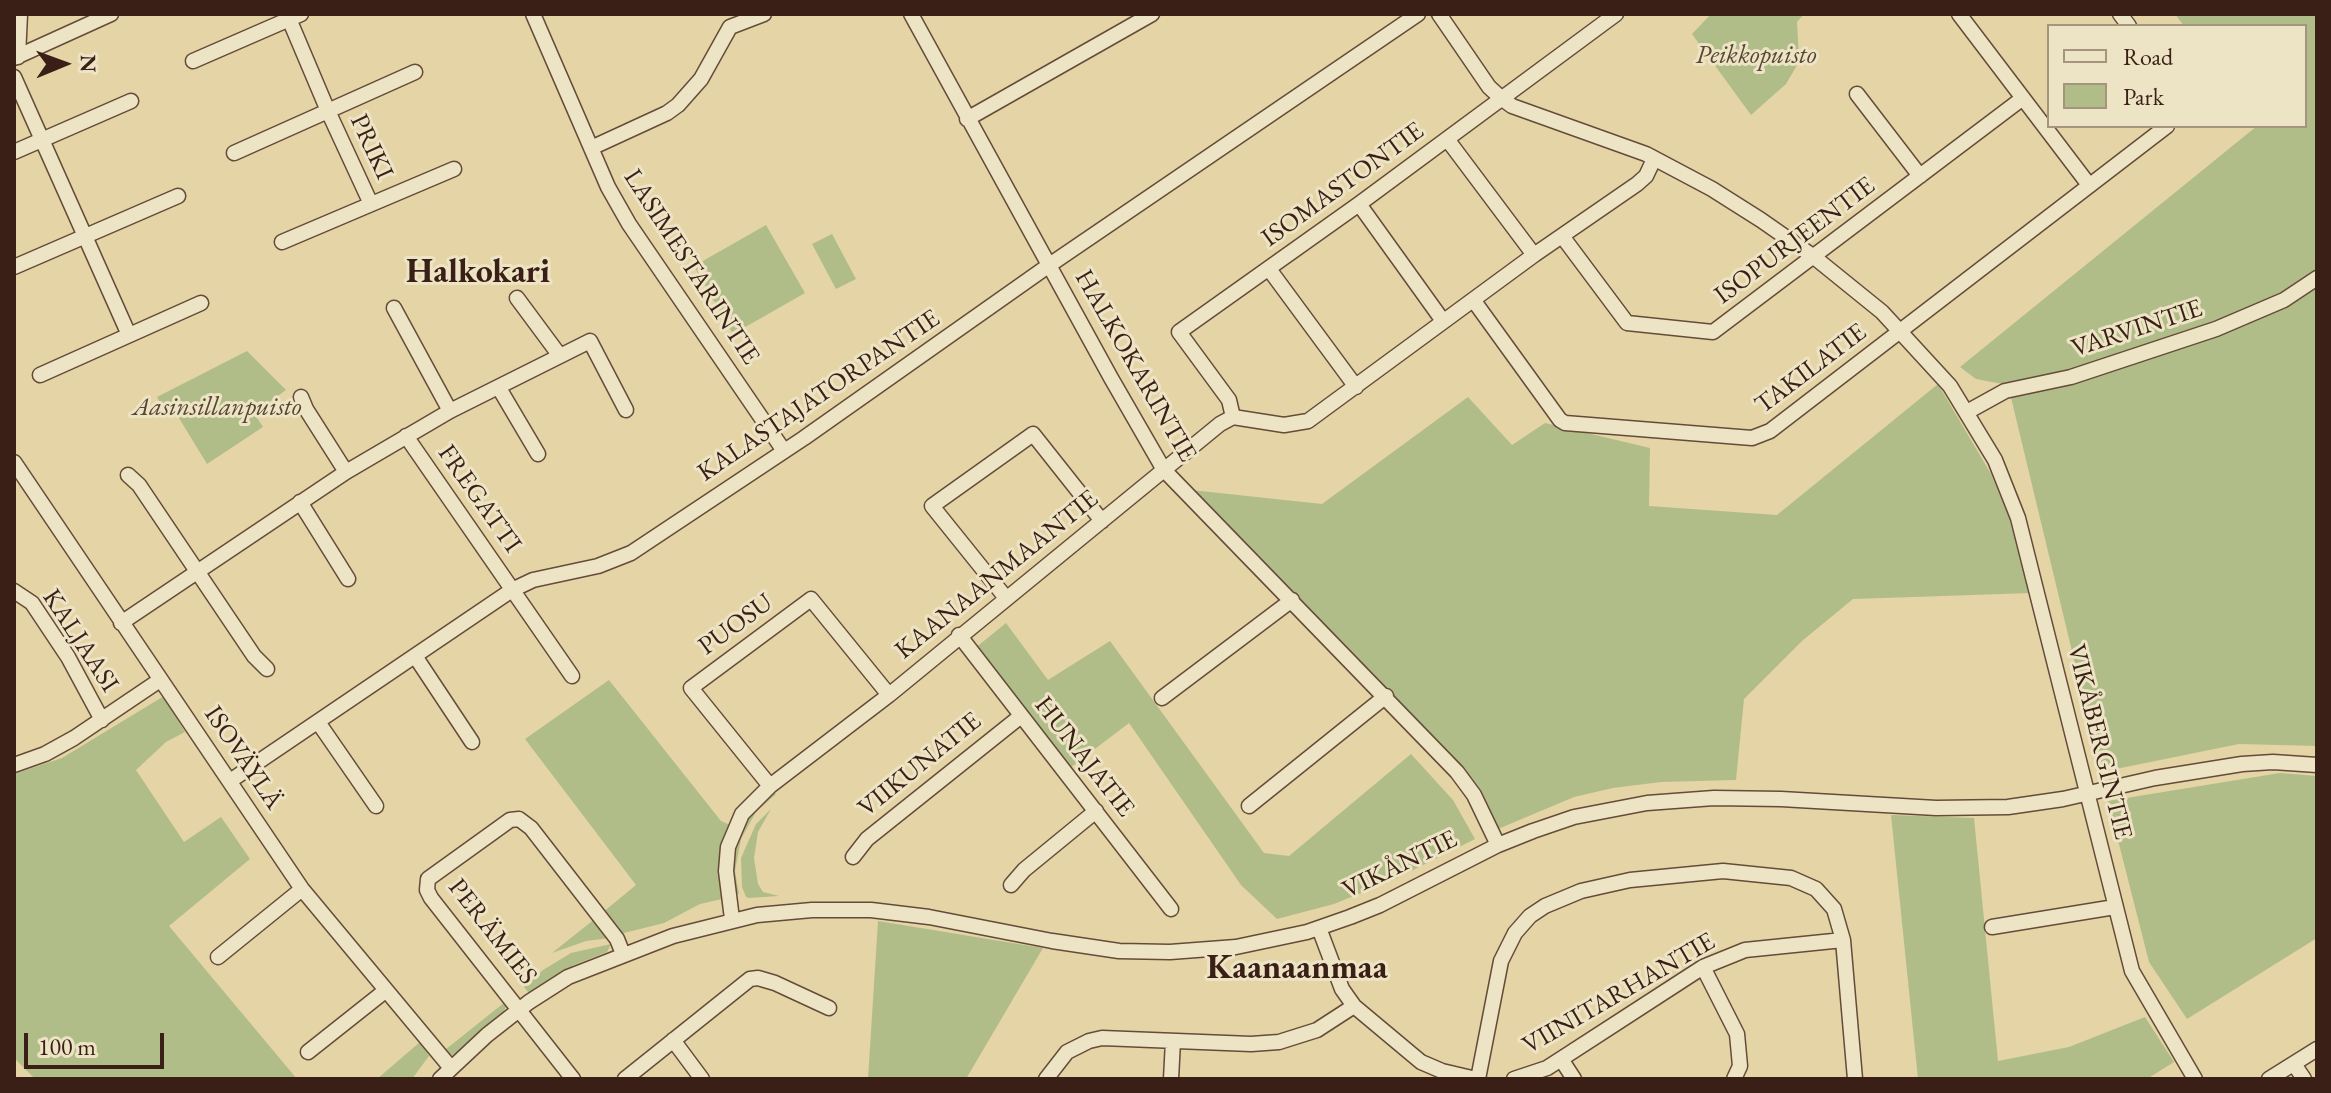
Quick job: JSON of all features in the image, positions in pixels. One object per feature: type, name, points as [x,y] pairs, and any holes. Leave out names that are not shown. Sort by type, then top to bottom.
[{"type":"street","points":[[16,58],[20,14]]},
{"type":"street","points":[[16,58],[111,14]]},
{"type":"street","points":[[591,148],[678,105],[701,79],[730,27],[764,14]]},
{"type":"street","name":"HALKOKARINTIE","points":[[911,14],[1048,266],[1164,470],[1386,696],[1467,785],[1498,845]]},
{"type":"street","points":[[967,119],[1152,14]]},
{"type":"street","name":"KALASTAJATORPANTIE","points":[[230,781],[512,590],[548,575],[598,566],[631,553],[1418,14]]},
{"type":"street","points":[[1439,14],[1489,87],[1501,98]]},
{"type":"street","name":"ISOMASTONTIE","points":[[1233,417],[1229,400],[1179,332],[1359,204],[1616,14]]},
{"type":"street","points":[[1959,14],[2089,185]]},
{"type":"street","name":"LASIMESTARINTIE","points":[[537,15],[591,148],[629,224],[784,451]]},
{"type":"street","name":"PRIKI","points":[[193,61],[292,16],[328,111],[371,204]]},
{"type":"street","name":"PRIKI","points":[[234,153],[415,72]]},
{"type":"street","points":[[14,77],[129,335]]},
{"type":"street","points":[[1857,94],[1920,176]]},
{"type":"street","name":"VIKÅBERGINTIE","points":[[1501,98],[1512,106],[1654,159],[1712,189],[1814,257],[1855,289],[1901,330],[1950,386],[1995,460],[2018,518],[2136,980],[2195,1079]]},
{"type":"street","name":"ISOPURJEENTIE","points":[[1562,236],[1627,323],[1709,333],[1719,330],[2023,98]]},
{"type":"street","points":[[14,152],[131,101]]},
{"type":"street","name":"TAKILATIE","points":[[1474,301],[1560,420],[1572,424],[1752,438],[1770,431],[2164,128]]},
{"type":"street","points":[[1447,139],[1534,255]]},
{"type":"street","points":[[1233,417],[1284,425],[1308,421],[1534,255],[1637,184],[1646,176],[1654,159]]},
{"type":"street","name":"PRIKI","points":[[282,242],[454,169]]},
{"type":"street","points":[[14,267],[178,196]]},
{"type":"street","points":[[1359,204],[1443,321]]},
{"type":"street","points":[[1269,269],[1356,387]]},
{"type":"street","name":"VARVINTIE","points":[[1967,412],[2005,391],[2071,377],[2216,329],[2284,300],[2317,278]]},
{"type":"street","points":[[517,298],[560,356]]},
{"type":"street","points":[[40,375],[201,303]]},
{"type":"street","name":"FREGATTI","points":[[394,308],[450,411]]},
{"type":"street","name":"FREGATTI","points":[[121,623],[346,472],[450,411],[590,341],[626,410]]},
{"type":"street","points":[[499,388],[538,454]]},
{"type":"street","points":[[301,397],[346,472]]},
{"type":"street","name":"KAANAANMAANTIE","points":[[732,919],[726,871],[728,847],[742,814],[770,786],[889,695],[1220,424],[1233,417]]},
{"type":"street","points":[[1006,598],[932,506],[1033,434],[1102,521]]},
{"type":"street","name":"FREGATTI","points":[[406,436],[572,676]]},
{"type":"street","name":"ISOVÄYLÄ","points":[[14,462],[302,889],[385,991],[445,1074]]},
{"type":"street","points":[[128,475],[139,485],[254,656],[267,669]]},
{"type":"street","points":[[300,502],[348,579]]},
{"type":"street","name":"KALJAASI","points":[[14,591],[32,603],[68,657],[102,720]]},
{"type":"street","name":"PUOSU","points":[[770,786],[691,688],[811,599],[889,695]]},
{"type":"street","points":[[1162,698],[1292,600]]},
{"type":"street","name":"HUNAJATIE","points":[[959,635],[1171,909]]},
{"type":"street","points":[[415,656],[472,742]]},
{"type":"street","name":"KALJAASI","points":[[14,765],[45,754],[160,680]]},
{"type":"street","points":[[1249,806],[1386,696]]},
{"type":"street","name":"VIIKUNATIE","points":[[853,857],[867,839],[1021,716]]},
{"type":"street","points":[[318,722],[376,806]]},
{"type":"street","name":"VIKÅNTIE","points":[[732,919],[812,910],[871,910],[929,917],[1119,951],[1170,952],[1236,947],[1319,928],[1380,905],[1498,845],[1574,817],[1647,803],[1781,799],[2008,807],[2242,764],[2273,762],[2317,765]]},
{"type":"street","points":[[1011,885],[1024,870],[1096,811]]},
{"type":"street","name":"PERÄMIES","points":[[521,1009],[431,898],[426,885],[436,872],[510,820],[519,819],[531,828],[617,939],[623,954]]},
{"type":"street","points":[[1319,928],[1342,989],[1354,1006],[1421,1062],[1442,1071],[1477,1079],[1501,961],[1507,945],[1530,916],[1563,897],[1630,880],[1691,872],[1773,874],[1805,883],[1827,899],[1838,917],[1843,940],[1855,1079]]},
{"type":"street","points":[[218,957],[302,889]]},
{"type":"street","points":[[1992,927],[2115,907]]},
{"type":"street","points":[[445,1074],[521,1009],[568,977],[673,936],[732,919]]},
{"type":"street","name":"VIINITARHANTIE","points":[[1514,1079],[1547,1068],[1703,967],[1745,950],[1843,940]]},
{"type":"street","points":[[1703,967],[1737,1034],[1740,1066],[1734,1079]]},
{"type":"street","points":[[625,1079],[750,979],[775,983],[829,1008]]},
{"type":"street","points":[[308,1052],[385,991]]},
{"type":"street","points":[[1046,1079],[1067,1052],[1089,1041],[1102,1038],[1251,1044],[1279,1042],[1317,1030],[1354,1006]]},
{"type":"street","points":[[521,1009],[573,1079]]},
{"type":"street","points":[[673,1040],[702,1079]]},
{"type":"street","points":[[1171,1079],[1173,1041]]},
{"type":"street","points":[[2269,1079],[2317,1049]]},
{"type":"street","points":[[1561,1059],[1574,1079]]},
{"type":"street","points":[[2294,1064],[2304,1079]]},
{"type":"green space","name":"Peikkopuisto","points":[[1711,14],[1804,14],[1797,22],[1799,58],[1796,67],[1786,84],[1751,115],[1692,34]]},
{"type":"green space","points":[[2175,14],[2317,14],[2317,746],[2239,744],[2101,772],[2008,385],[1976,379],[1960,367],[2255,128],[2307,128],[2307,24],[2182,24]]},
{"type":"green space","points":[[766,225],[805,293],[733,334],[694,266]]},
{"type":"green space","points":[[832,234],[856,279],[836,289],[812,244]]},
{"type":"green space","name":"Aasinsillanpuisto","points":[[247,351],[286,390],[254,413],[263,427],[207,464],[171,405],[163,409],[157,397]]},
{"type":"green space","points":[[1938,384],[1991,474],[2009,518],[2032,593],[1853,599],[1802,641],[1744,699],[1736,780],[1661,782],[1613,788],[1574,797],[1498,829],[1482,792],[1191,490],[1322,504],[1468,397],[1512,445],[1545,423],[1650,448],[1649,506],[1777,515]]},
{"type":"green space","points":[[1006,623],[1048,680],[1110,641],[1264,853],[1289,856],[1411,754],[1453,800],[1475,839],[1393,880],[1334,904],[1277,919],[1241,885],[1129,723],[1070,768],[974,649]]},
{"type":"green space","points":[[609,680],[721,821],[730,825],[719,859],[722,899],[700,904],[664,923],[620,934],[602,913],[636,885],[525,739]]},
{"type":"green space","points":[[164,696],[185,732],[166,742],[136,770],[184,842],[221,817],[250,859],[169,926],[297,1079],[35,1079],[14,1058],[14,774],[62,758]]},
{"type":"green space","points":[[2280,773],[2317,776],[2317,938],[2187,1019],[2149,962],[2108,801]]},
{"type":"green space","points":[[772,791],[776,794],[756,812],[741,839],[735,871],[739,894],[733,894],[730,871],[737,837],[753,809]]},
{"type":"green space","points":[[771,809],[758,832],[754,858],[758,884],[763,892],[779,896],[749,898],[742,887],[741,858],[756,824]]},
{"type":"green space","points":[[1891,815],[1974,818],[1998,1061],[2069,1047],[2145,1017],[2174,1062],[2147,1079],[1918,1079]]},
{"type":"green space","points":[[596,918],[610,938],[586,941],[552,953]]},
{"type":"green space","points":[[878,921],[1043,948],[966,1079],[868,1079]]},
{"type":"green space","points":[[611,944],[607,952],[574,965],[529,993],[524,987],[543,970],[571,953]]},
{"type":"green space","points":[[505,1002],[502,1016],[461,1051],[452,1055],[447,1053],[445,1050]]},
{"type":"green space","points":[[420,1042],[429,1056],[412,1079],[377,1079]]},
{"type":"district","name":"Halkokari","points":[[478,273]]},
{"type":"district","name":"Kaanaanmaa","points":[[1297,969]]}]
